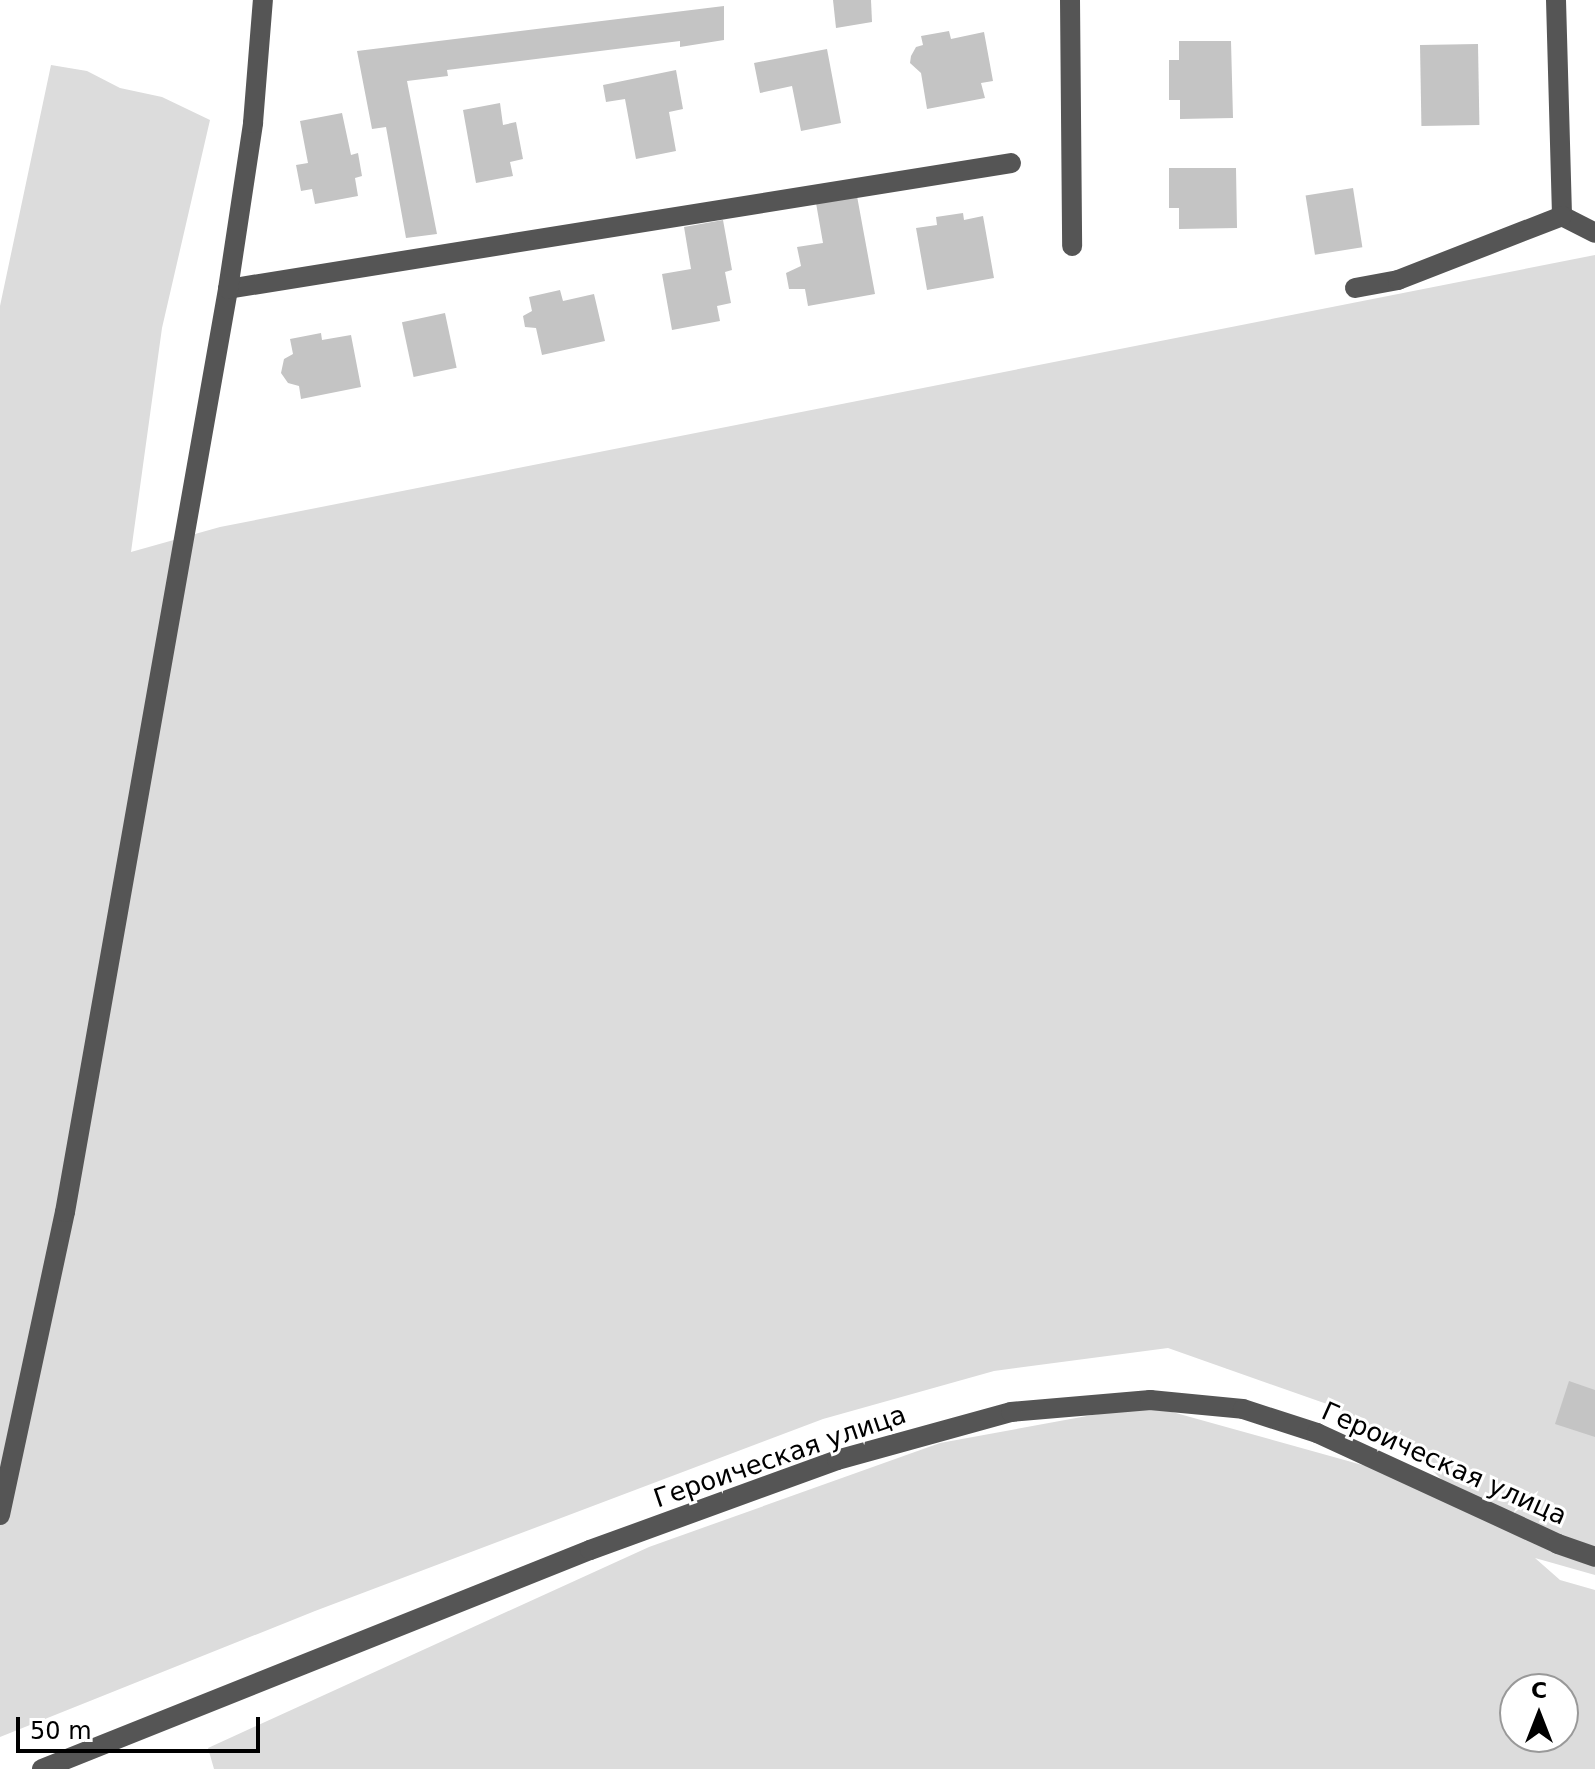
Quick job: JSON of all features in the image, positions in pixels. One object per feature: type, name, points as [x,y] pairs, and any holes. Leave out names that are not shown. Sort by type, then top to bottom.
[{"type":"street","points":[[0,1515],[65,1212],[228,289],[253,123],[263,0]]},
{"type":"street","points":[[1070,0],[1072,246]]},
{"type":"street","points":[[1556,0],[1562,216]]},
{"type":"street","points":[[228,289],[1011,163]]},
{"type":"street","points":[[1355,288],[1398,280],[1562,216],[1595,233]]},
{"type":"street","name":"Героическая улица","points":[[42,1769],[590,1550],[837,1460],[1011,1412],[1150,1400],[1243,1409],[1317,1433],[1558,1544],[1595,1557]]},
{"type":"shaded area","points":[[51,65],[87,71],[120,88],[162,97],[210,120],[162,328],[131,552],[220,527],[1595,255],[1595,1575],[1535,1558],[1560,1580],[1595,1590],[1595,1769],[214,1769],[208,1748],[649,1547],[940,1443],[1147,1405],[1452,1490],[1421,1459],[1327,1404],[1168,1348],[994,1371],[823,1419],[315,1611],[0,1737],[0,306]]},
{"type":"building","points":[[833,0],[871,0],[872,22],[836,28]]},
{"type":"building","points":[[724,6],[724,40],[680,47],[680,41],[447,70],[448,76],[407,81],[437,234],[406,238],[386,127],[372,129],[357,51]]},
{"type":"building","points":[[949,31],[951,39],[984,32],[993,81],[981,83],[985,98],[927,109],[921,73],[910,63],[911,56],[916,47],[923,45],[921,36]]},
{"type":"building","points":[[1179,41],[1231,41],[1233,118],[1180,119],[1180,100],[1169,100],[1169,60],[1179,60]]},
{"type":"building","points":[[1478,44],[1479,125],[1421,126],[1420,45]]},
{"type":"building","points":[[827,49],[841,123],[801,131],[792,86],[760,93],[754,63]]},
{"type":"building","points":[[676,70],[683,109],[669,112],[676,151],[636,159],[625,99],[606,102],[603,85]]},
{"type":"building","points":[[500,103],[503,125],[516,122],[523,159],[510,162],[513,176],[476,183],[463,110]]},
{"type":"building","points":[[342,113],[351,155],[358,153],[362,176],[355,178],[358,196],[315,204],[312,189],[301,191],[296,165],[308,163],[300,121]]},
{"type":"building","points":[[1169,168],[1236,168],[1237,228],[1179,229],[1179,208],[1169,208]]},
{"type":"building","points":[[1353,188],[1362,247],[1315,255],[1306,196]]},
{"type":"building","points":[[857,196],[875,294],[808,306],[805,289],[789,289],[786,273],[801,266],[797,247],[823,243],[816,203]]},
{"type":"building","points":[[963,213],[964,220],[983,216],[994,278],[927,290],[916,228],[937,225],[936,217]]},
{"type":"building","points":[[723,220],[732,270],[725,272],[731,303],[717,306],[720,321],[672,330],[662,274],[691,269],[684,227]]},
{"type":"building","points":[[560,290],[563,301],[594,294],[605,341],[542,355],[536,328],[525,327],[523,316],[532,311],[529,297]]},
{"type":"building","points":[[445,313],[457,368],[414,377],[402,322]]},
{"type":"building","points":[[321,333],[322,340],[351,335],[361,387],[301,399],[299,386],[288,383],[281,373],[284,359],[293,354],[290,339]]},
{"type":"building","points":[[1569,1381],[1595,1390],[1595,1437],[1555,1424]]}]
